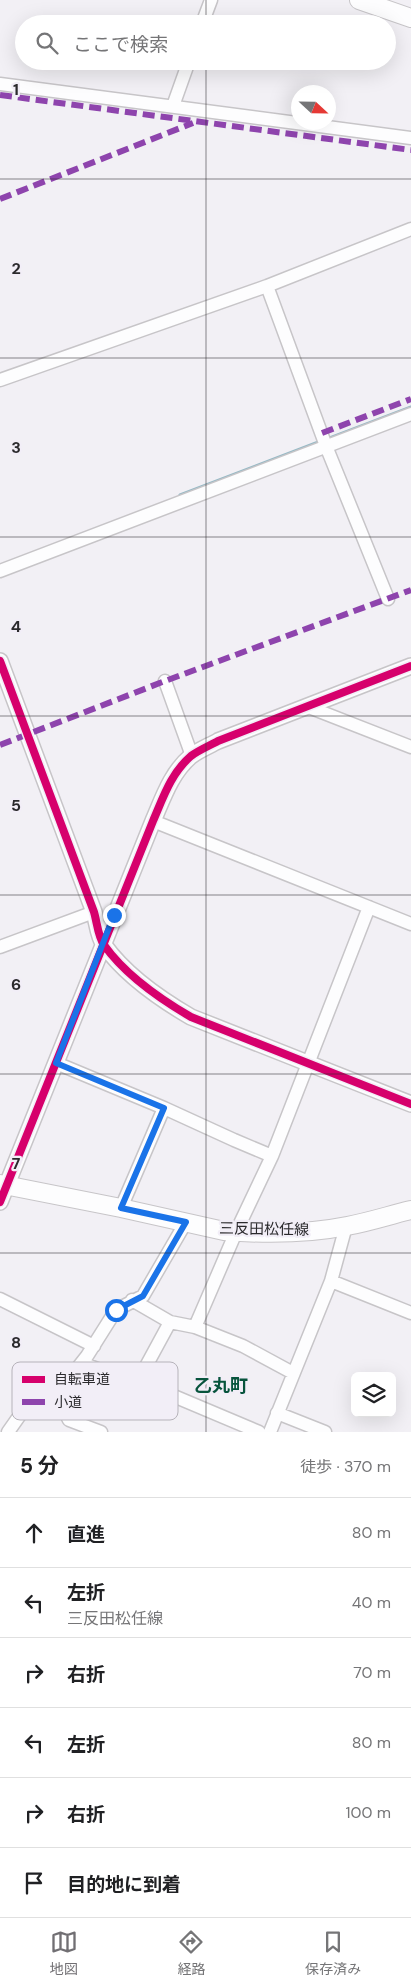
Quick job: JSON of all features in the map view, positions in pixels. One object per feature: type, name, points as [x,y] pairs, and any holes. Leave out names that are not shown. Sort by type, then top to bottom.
[{"type":"main road","points":[[359,0],[411,18]]},
{"type":"main road","name":"三反田松任線","points":[[2,1191],[121,1208],[236,1232],[308,1231],[346,1226],[411,1210]]},
{"type":"street","points":[[205,15],[211,0]]},
{"type":"street","points":[[173,106],[186,70]]},
{"type":"street","points":[[0,84],[411,138]]},
{"type":"street","points":[[0,380],[267,286],[411,229]]},
{"type":"street","points":[[267,286],[324,441],[388,599]]},
{"type":"street","points":[[0,571],[324,441],[411,414]]},
{"type":"street","points":[[0,661],[94,912],[103,944],[123,967],[162,1000],[191,1017],[411,1104]]},
{"type":"street","points":[[2,1191],[56,1063],[153,821],[167,788],[179,768],[192,756],[218,741],[411,666]]},
{"type":"street","points":[[165,681],[192,756]]},
{"type":"street","points":[[306,706],[411,747]]},
{"type":"street","points":[[153,821],[411,924]]},
{"type":"street","points":[[195,1327],[236,1232],[272,1156],[369,907]]},
{"type":"street","points":[[0,947],[94,912]]},
{"type":"street","points":[[56,1063],[272,1156]]},
{"type":"street","points":[[121,1208],[164,1108]]},
{"type":"street","points":[[83,1362],[116,1310],[132,1300],[143,1296],[186,1222]]},
{"type":"street","points":[[270,1432],[331,1281],[346,1226]]},
{"type":"street","points":[[331,1281],[411,1313]]},
{"type":"street","points":[[0,1299],[94,1346]]},
{"type":"street","points":[[132,1300],[170,1322],[195,1327],[243,1346],[293,1373]]},
{"type":"street","points":[[148,1362],[170,1322]]},
{"type":"street","points":[[178,1398],[260,1432]]},
{"type":"street","points":[[277,1413],[325,1432]]},
{"type":"street","points":[[8,1432],[16,1420]]},
{"type":"street","points":[[69,1420],[101,1432]]},
{"type":"waterway","points":[[327,439],[411,407]]},
{"type":"waterway","points":[[180,495],[321,441]]},
{"type":"marked path","points":[[0,95],[411,150]]},
{"type":"marked path","points":[[0,199],[193,123]]},
{"type":"marked path","points":[[322,433],[411,399]]},
{"type":"marked path","points":[[0,745],[165,681],[411,590]]},
{"type":"cycle path","points":[[0,661],[94,912],[100,938],[123,967],[167,1003],[191,1017],[411,1104]]},
{"type":"cycle path","points":[[0,1202],[153,821],[168,786],[178,770],[191,756],[218,741],[411,666]]},
{"type":"district","name":"乙丸町","points":[[221,1386]]},
{"type":"route","points":[[114,915],[56,1063],[164,1108],[121,1208],[186,1222],[143,1296],[132,1300],[116,1310]]}]
